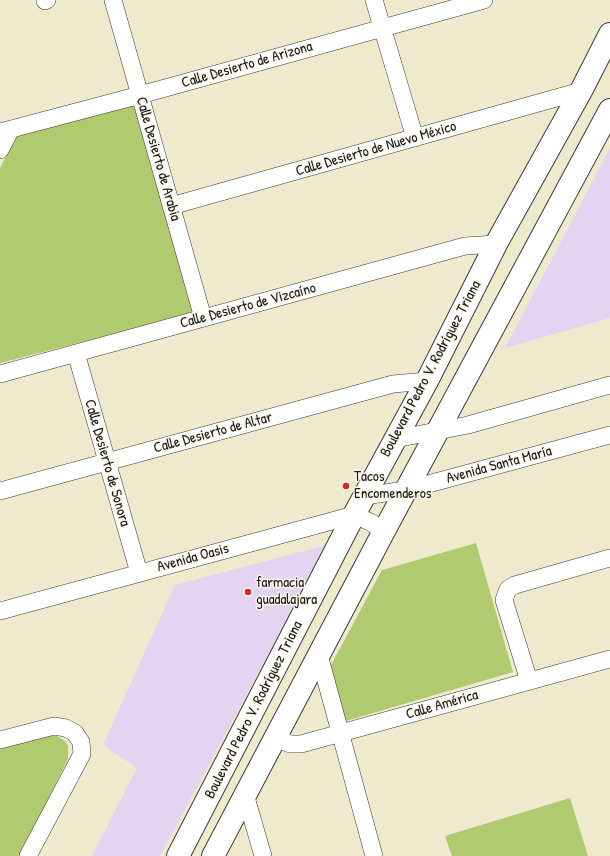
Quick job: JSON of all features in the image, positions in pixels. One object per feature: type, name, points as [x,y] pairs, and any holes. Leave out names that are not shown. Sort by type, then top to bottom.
[{"type":"main road","name":"Boulevard Pedro V. Rodríguez Triana","points":[[178,856],[359,506],[427,381],[496,244],[581,91],[610,34]]},
{"type":"main road","name":"Boulevard Pedro V. Rodríguez Triana","points":[[213,856],[384,531],[610,110]]},
{"type":"street","name":"Calle Desierto de Arabia","points":[[113,0],[203,318]]},
{"type":"street","points":[[374,0],[415,138]]},
{"type":"street","name":"Calle Desierto de Arizona","points":[[5,131],[484,0]]},
{"type":"street","name":"Calle Desierto de Nuevo México","points":[[171,206],[581,91]]},
{"type":"street","points":[[0,150],[5,131]]},
{"type":"street","name":"Calle Desierto de Vizcaíno","points":[[0,374],[465,246],[496,244]]},
{"type":"street","name":"Calle Desierto de Sonora","points":[[76,353],[139,573]]},
{"type":"street","name":"Calle Desierto de Altar","points":[[0,491],[393,384],[427,381]]},
{"type":"street","points":[[396,439],[468,425],[610,385]]},
{"type":"street","name":"Avenida Santa María","points":[[359,506],[406,490],[610,435]]},
{"type":"street","points":[[359,506],[370,522],[384,531]]},
{"type":"street","name":"Avenida Oasis","points":[[0,611],[139,573],[359,506]]},
{"type":"street","points":[[529,681],[504,600],[508,589],[514,585],[610,558]]},
{"type":"street","points":[[319,655],[374,856]]},
{"type":"street","name":"Calle América","points":[[275,738],[290,744],[301,744],[610,658]]},
{"type":"street","points":[[0,740],[54,726],[66,728],[75,733],[81,742],[82,754],[28,856]]},
{"type":"street","points":[[245,794],[263,856]]},
{"type":"shaded area","points":[[610,148],[610,318],[505,348]]},
{"type":"shaded area","points":[[327,545],[160,856],[92,856],[137,768],[103,745],[175,585]]},
{"type":"green space","points":[[134,103],[195,313],[0,363],[0,168],[17,135]]},
{"type":"green space","points":[[476,543],[513,672],[346,721],[330,667],[382,570]]},
{"type":"green space","points":[[48,736],[57,736],[65,741],[68,746],[68,759],[20,856],[0,856],[0,749]]},
{"type":"green space","points":[[570,798],[588,856],[452,856],[445,836]]},
{"type":"place","name":"Tacos Encomenderos","points":[[346,486]]},
{"type":"place","name":"farmacia guadalajara","points":[[248,592]]}]
